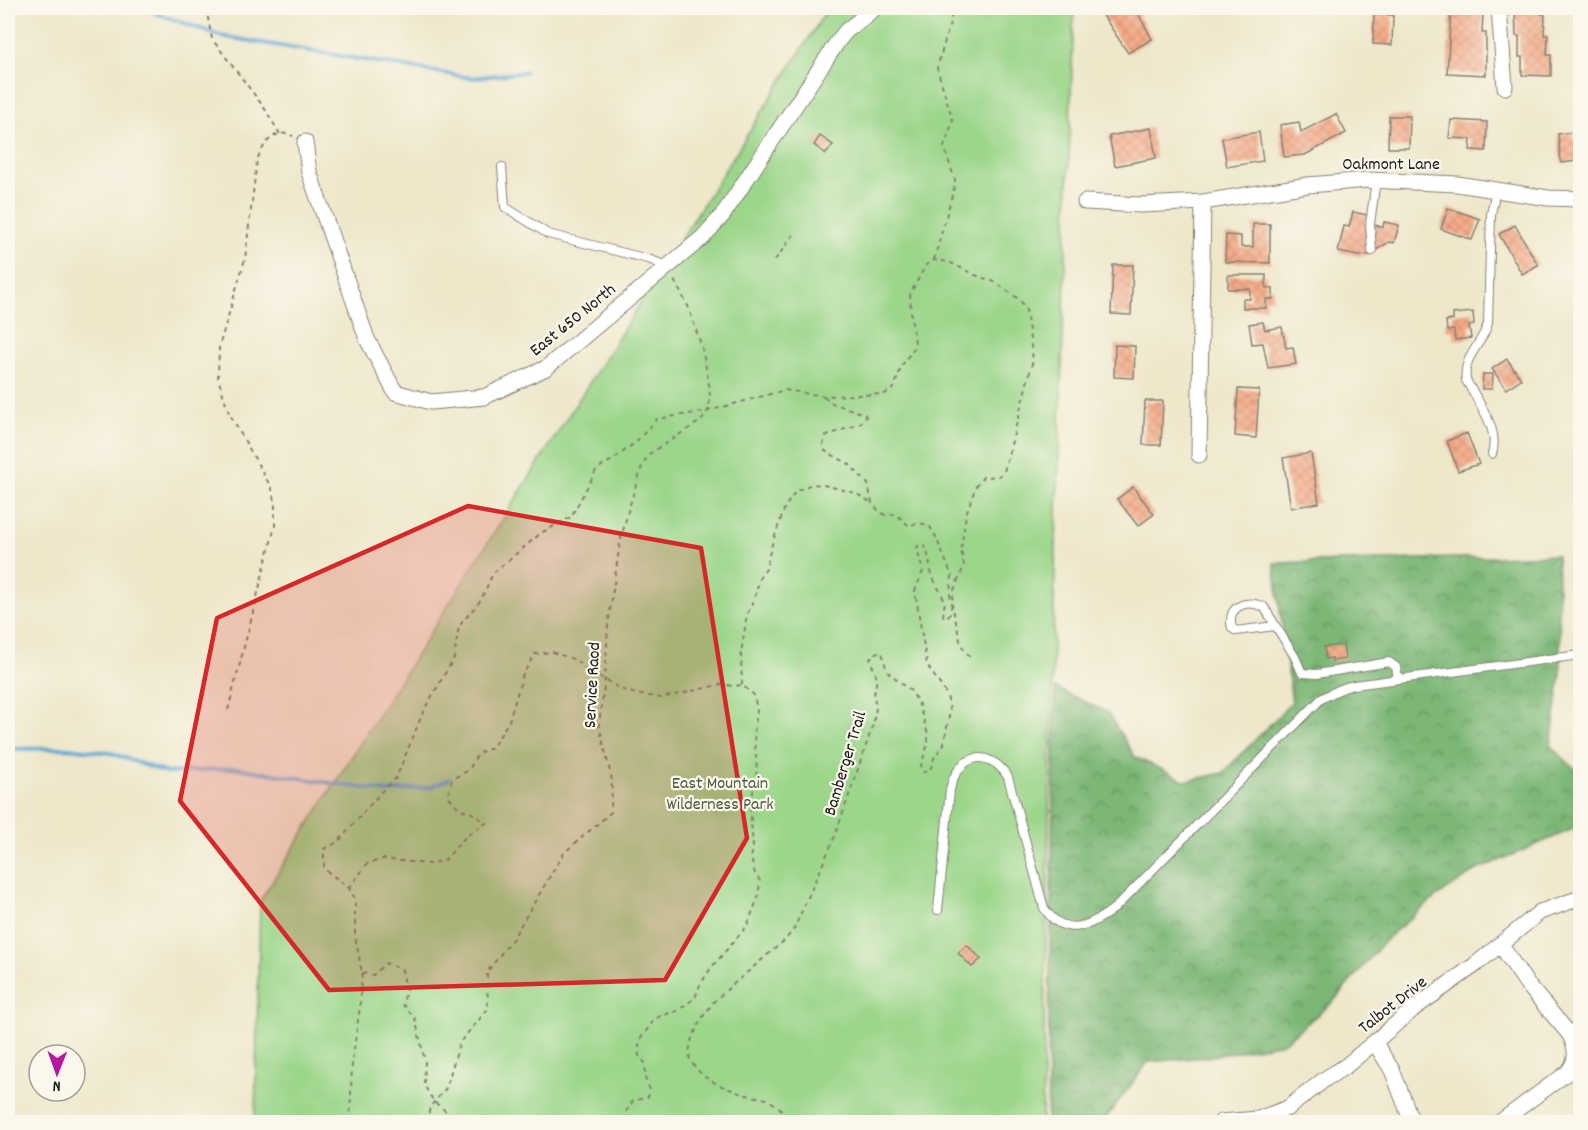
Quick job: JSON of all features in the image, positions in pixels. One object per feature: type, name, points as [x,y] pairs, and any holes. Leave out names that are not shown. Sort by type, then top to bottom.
[{"type":"street","name":"East 650 North","points":[[304,142],[309,172],[367,339],[394,392],[431,402],[484,397],[546,368],[702,238],[717,223],[838,41],[846,31],[875,8]]},
{"type":"street","points":[[1499,8],[1505,87]]},
{"type":"street","name":"Oakmont Lane","points":[[1086,202],[1142,205],[1203,202],[1308,185],[1376,180],[1449,183],[1548,198],[1581,199]]},
{"type":"street","points":[[1199,455],[1203,202]]},
{"type":"street","name":"Talbot Drive","points":[[1221,1122],[1259,1121],[1288,1108],[1540,912],[1581,898]]},
{"type":"street","points":[[1500,944],[1527,984],[1570,1035],[1575,1055],[1574,1065],[1567,1073],[1500,1122]]},
{"type":"street","points":[[1375,1042],[1392,1070],[1412,1122]]},
{"type":"lane","points":[[502,167],[506,207],[548,234],[648,259],[667,266]]},
{"type":"lane","points":[[1372,251],[1370,224],[1376,180]]},
{"type":"lane","points":[[1492,454],[1496,444],[1493,429],[1465,375],[1469,357],[1486,333],[1488,324],[1491,214],[1496,189]]},
{"type":"lane","points":[[1275,626],[1236,632],[1232,628],[1230,616],[1239,606],[1257,604],[1264,607],[1295,657],[1302,673],[1317,674],[1389,662],[1396,667],[1398,679]]},
{"type":"lane","points":[[938,910],[950,790],[953,776],[967,761],[976,759],[995,762],[1008,777],[1042,903],[1049,915],[1053,920],[1068,926],[1088,926],[1116,908],[1321,699],[1344,686],[1581,655]]},
{"type":"path","points":[[206,8],[212,39],[263,106],[280,134],[273,136],[263,144],[257,159],[245,259],[219,347],[219,378],[229,413],[272,489],[275,506],[275,526],[228,710]]},
{"type":"path","points":[[934,260],[955,185],[944,147],[953,121],[938,68],[951,20],[951,15],[945,8]]},
{"type":"path","points":[[776,260],[795,233]]},
{"type":"path","points":[[350,1122],[352,1063],[362,973],[355,936],[355,899],[349,888],[324,869],[324,849],[338,842],[396,778],[424,710],[454,658],[459,626],[481,600],[493,573],[541,533],[572,517],[597,469],[637,441],[657,419],[708,411],[784,390],[824,396],[885,394],[894,388],[902,365],[915,343],[910,294],[921,272],[934,260],[949,261],[975,275],[995,282],[1020,300],[1026,310],[1033,360],[1004,472],[999,476],[983,477],[976,486],[965,520],[961,550],[964,566],[955,585],[952,603]]},
{"type":"path","points":[[667,266],[688,306],[702,348],[709,383],[708,411]]},
{"type":"path","points":[[824,396],[832,403],[865,414],[865,420],[861,423],[826,436],[823,444],[825,451],[849,464],[868,484],[872,503]]},
{"type":"path","name":"Service Raod","points":[[427,1122],[430,1107],[446,1088],[460,1042],[488,1009],[487,972],[513,938],[564,853],[611,812],[612,780],[598,725],[605,679],[608,625],[621,543],[642,466],[657,447],[702,420],[708,411]]},
{"type":"path","points":[[627,1122],[625,1120],[627,1110],[633,1101],[648,1096],[650,1090],[645,1078],[645,1063],[639,1056],[641,1038],[654,1020],[677,1011],[696,998],[700,985],[711,968],[747,926],[758,898],[760,881],[754,874],[751,858],[753,847],[750,807],[757,771],[754,734],[757,711],[754,695],[742,685],[741,654],[747,614],[754,600],[760,577],[766,569],[771,547],[786,507],[796,491],[812,484],[855,493],[872,503],[885,515],[896,514],[909,526],[917,523],[930,527],[952,576],[950,595],[961,645],[972,660]]},
{"type":"path","name":"Bamberger Trail","points":[[792,1122],[767,1099],[742,1094],[702,1075],[690,1061],[688,1053],[691,1041],[701,1019],[716,999],[785,940],[794,929],[836,836],[873,725],[877,678],[870,659],[874,652],[882,652],[888,671],[911,691],[918,702],[928,734],[928,744],[921,765],[923,772],[930,771],[934,758],[944,744],[950,711],[947,695],[927,665],[915,591],[923,571],[917,553],[918,546],[926,547],[932,576],[945,601],[943,616],[949,616],[952,603]]},
{"type":"path","points":[[349,888],[367,864],[383,859],[428,864],[445,860],[466,836],[486,823],[472,813],[460,809],[448,795],[452,779],[469,770],[478,753],[492,748],[509,722],[523,674],[535,654],[552,652],[576,660],[590,674],[605,679],[620,689],[662,698],[722,684],[732,687],[742,685]]},
{"type":"path","points":[[362,973],[374,975],[386,963],[402,970],[406,988],[403,1005],[415,1018],[425,1061],[424,1085],[434,1102],[451,1115],[455,1122]]},
{"type":"highlighted area","points":[[468,506],[701,548],[747,838],[665,980],[329,990],[180,801],[217,618]]},
{"type":"green space","name":"East Mountain Wilderness Park","points":[[828,8],[1074,8],[1054,602],[1042,1122],[255,1122],[260,901]]},
{"type":"green space","points":[[1557,555],[1561,673],[1551,746],[1580,774],[1580,826],[1477,870],[1435,898],[1388,937],[1333,1002],[1283,1043],[1207,1057],[1148,1062],[1103,1122],[1047,1122],[1055,688],[1107,712],[1135,757],[1186,781],[1223,773],[1292,702],[1274,563]]},
{"type":"building","points":[[1098,8],[1135,8],[1152,39],[1128,53]]},
{"type":"building","points":[[1451,8],[1480,8],[1480,14],[1483,14],[1482,33],[1486,33],[1486,75],[1447,73]]},
{"type":"building","points":[[1515,8],[1541,8],[1541,14],[1545,15],[1544,35],[1548,35],[1547,55],[1551,55],[1551,76],[1522,75],[1519,36],[1516,36]]},
{"type":"building","points":[[1374,15],[1393,15],[1392,45],[1373,44]]},
{"type":"building","points":[[1336,114],[1346,133],[1305,155],[1284,157],[1280,125],[1299,122],[1301,132]]},
{"type":"building","points":[[1389,116],[1410,116],[1409,148],[1388,148]]},
{"type":"building","points":[[1451,120],[1487,122],[1486,151],[1470,150],[1471,139],[1449,138]]},
{"type":"building","points":[[1151,128],[1156,158],[1115,166],[1109,136]]},
{"type":"building","points":[[1259,132],[1263,161],[1227,167],[1222,138]]},
{"type":"building","points":[[1573,132],[1573,139],[1577,139],[1577,161],[1561,163],[1558,134]]},
{"type":"building","points":[[820,136],[833,145],[826,154],[814,145]]},
{"type":"building","points":[[1448,208],[1480,219],[1472,240],[1441,229]]},
{"type":"building","points":[[1353,212],[1372,216],[1370,224],[1383,227],[1384,222],[1399,225],[1394,243],[1389,242],[1368,255],[1359,256],[1338,252],[1344,226],[1349,227]]},
{"type":"building","points":[[1253,224],[1270,224],[1270,263],[1225,262],[1226,235],[1241,236],[1241,247],[1253,247]]},
{"type":"building","points":[[1515,225],[1538,265],[1522,274],[1499,234]]},
{"type":"building","points":[[1113,265],[1133,265],[1131,315],[1111,314]]},
{"type":"building","points":[[1228,275],[1266,275],[1266,288],[1273,288],[1273,299],[1266,299],[1266,308],[1243,308],[1243,299],[1250,299],[1250,289],[1228,289]]},
{"type":"building","points":[[1473,312],[1474,325],[1469,326],[1471,338],[1455,340],[1454,330],[1447,331],[1446,321],[1453,320],[1453,314]]},
{"type":"building","points":[[1263,322],[1265,330],[1282,327],[1286,348],[1293,347],[1296,364],[1268,368],[1263,343],[1252,344],[1249,324]]},
{"type":"building","points":[[1115,345],[1135,346],[1134,378],[1114,377]]},
{"type":"building","points":[[1507,359],[1521,379],[1506,389],[1492,369]]},
{"type":"building","points":[[1483,374],[1493,374],[1492,389],[1482,389]]},
{"type":"building","points":[[1238,389],[1259,390],[1256,438],[1235,436]]},
{"type":"building","points":[[1145,401],[1163,401],[1161,445],[1143,445]]},
{"type":"building","points":[[1467,433],[1479,464],[1458,471],[1447,441]]},
{"type":"building","points":[[1311,453],[1319,503],[1291,508],[1283,458]]},
{"type":"building","points":[[1133,487],[1154,514],[1138,526],[1117,499]]},
{"type":"building","points":[[1343,645],[1345,659],[1332,661],[1332,658],[1326,659],[1324,647]]},
{"type":"building","points":[[967,945],[981,959],[972,967],[958,953]]},
{"type":"waterway","points":[[142,8],[220,36],[472,78],[525,72]]},
{"type":"waterway","points":[[8,749],[68,748],[111,753],[167,773],[236,768],[388,792],[431,787],[449,779]]}]
